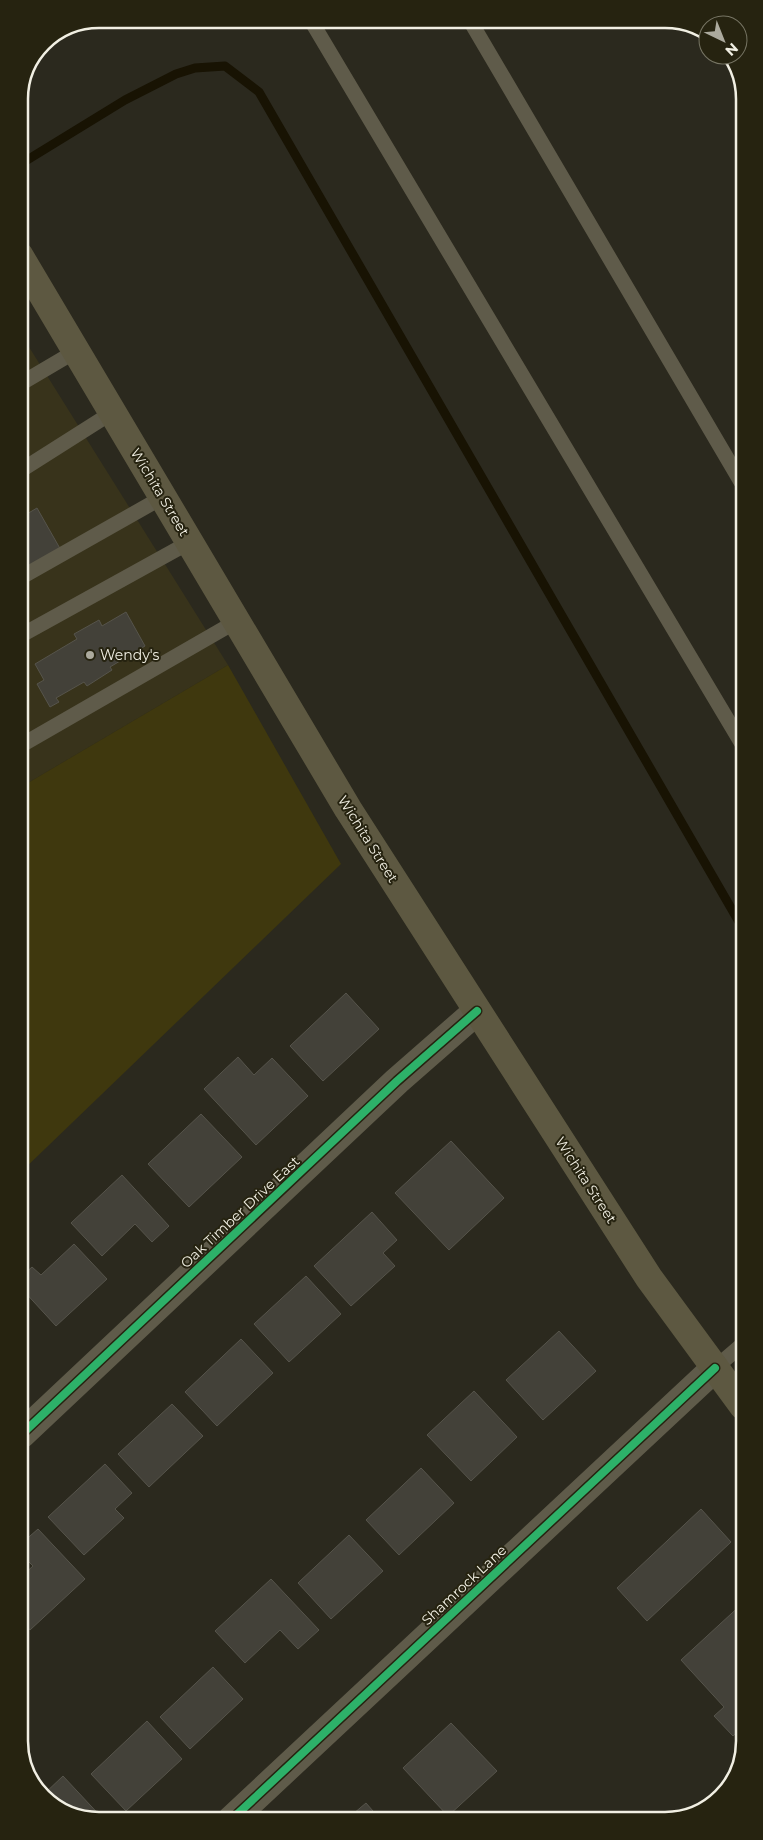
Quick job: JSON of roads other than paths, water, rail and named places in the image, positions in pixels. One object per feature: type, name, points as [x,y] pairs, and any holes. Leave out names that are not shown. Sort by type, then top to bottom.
[{"type":"main road","name":"Wichita Street","points":[[28,270],[348,809],[649,1278],[736,1396]]},
{"type":"street","name":"Oak Timber Drive East","points":[[28,1428],[397,1081],[477,1011]]},
{"type":"street","name":"Shamrock Lane","points":[[240,1812],[715,1368]]},
{"type":"lane","points":[[315,28],[736,734]]},
{"type":"lane","points":[[474,28],[736,473]]},
{"type":"lane","points":[[28,379],[76,351]]},
{"type":"lane","points":[[28,466],[113,412]]},
{"type":"lane","points":[[28,573],[163,497]]},
{"type":"lane","points":[[28,632],[190,542]]},
{"type":"lane","points":[[28,741],[237,621]]},
{"type":"lane","points":[[715,1368],[736,1350]]},
{"type":"waterway","points":[[28,159],[125,100],[176,74],[195,68],[225,66],[259,92],[736,917]]},
{"type":"place","name":"Wendy's","points":[[90,655]]}]
